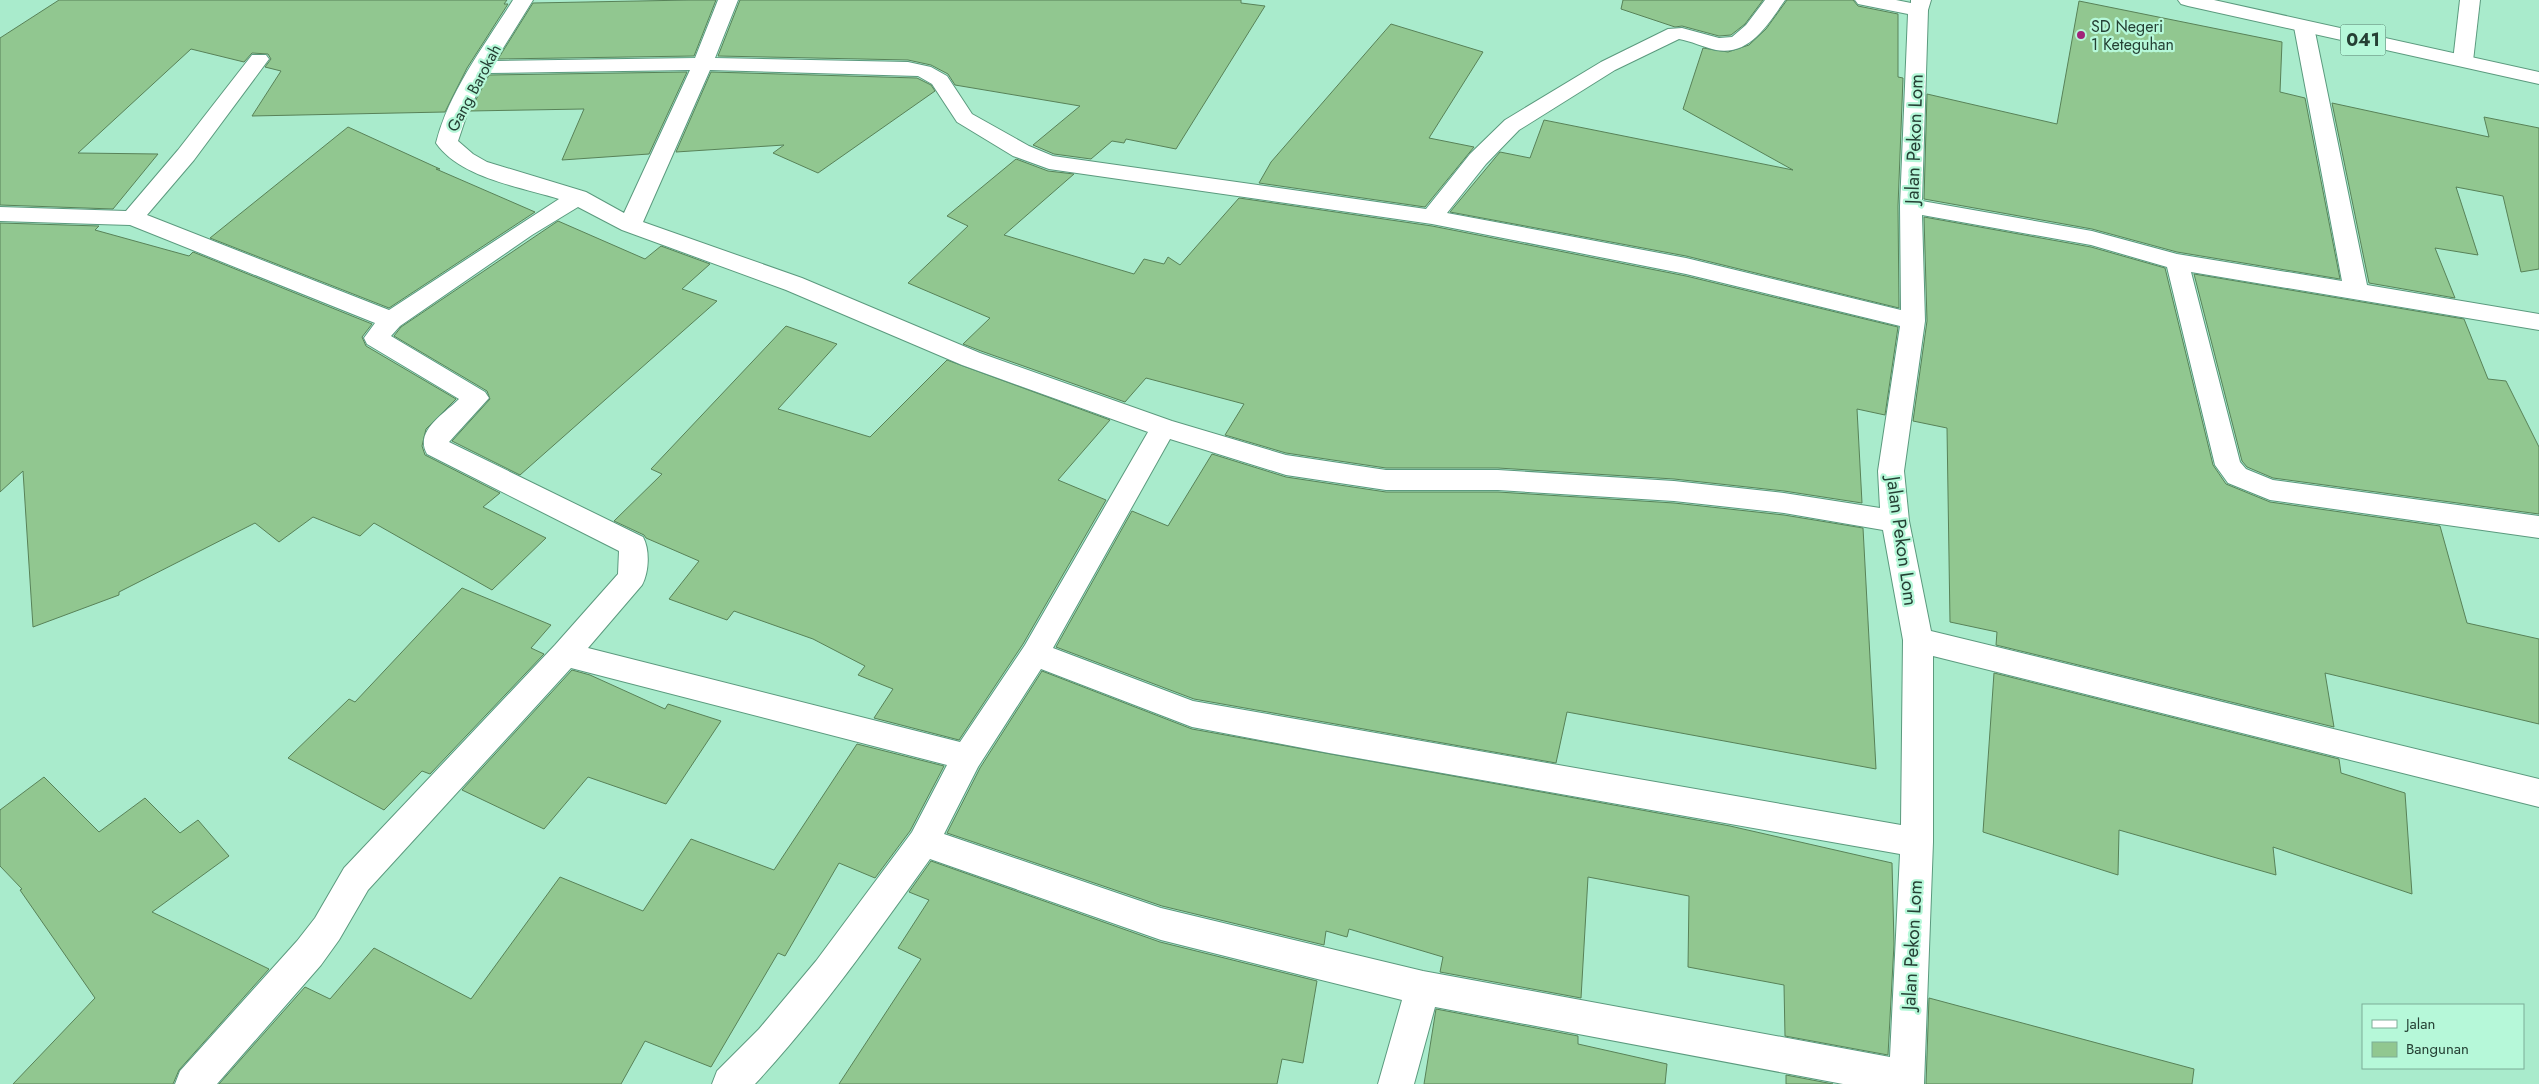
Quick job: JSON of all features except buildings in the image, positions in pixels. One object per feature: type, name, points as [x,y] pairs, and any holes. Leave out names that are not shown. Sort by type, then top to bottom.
[{"type":"street","name":"Gang Barokah","points":[[524,0],[482,67],[448,130],[447,143],[479,167],[578,197]]},
{"type":"street","points":[[630,224],[703,64],[728,0]]},
{"type":"street","points":[[1432,217],[1478,159],[1512,125],[1608,66],[1675,33],[1721,46],[1733,45],[1742,40],[1774,0]]},
{"type":"street","points":[[1865,0],[1920,5]]},
{"type":"street","name":"041","points":[[2188,0],[2539,78]]},
{"type":"street","points":[[2463,61],[2470,0]]},
{"type":"street","name":"Jalan Pekon Lom","points":[[1906,1081],[1917,842],[1918,640],[1895,522],[1891,472],[1913,321],[1911,206],[1920,5]]},
{"type":"street","points":[[2304,27],[2356,291]]},
{"type":"street","points":[[132,218],[186,155],[259,59]]},
{"type":"street","points":[[482,67],[703,64],[908,68],[924,71],[940,80],[964,118],[1021,151],[1049,162],[1432,217],[1686,266],[1913,321]]},
{"type":"street","points":[[193,1084],[309,953],[327,929],[356,879],[565,654],[632,577],[633,545],[436,447],[436,437],[476,398],[376,338],[391,320],[524,230],[578,197],[630,224],[794,284],[971,359],[1164,428],[1286,465],[1386,480],[1498,480],[1674,491],[1784,503],[1895,522]]},
{"type":"street","points":[[1911,206],[2092,238],[2177,262],[2539,322]]},
{"type":"street","points":[[0,214],[132,218],[391,320]]},
{"type":"street","points":[[2177,262],[2228,465],[2236,476],[2270,490],[2539,527]]},
{"type":"street","points":[[730,1084],[772,1041],[828,973],[923,842],[967,757],[1035,654],[1164,428]]},
{"type":"street","points":[[1918,640],[2539,793]]},
{"type":"street","points":[[565,654],[967,757]]},
{"type":"street","points":[[1035,654],[1192,714],[1329,740],[1917,842]]},
{"type":"street","points":[[923,842],[1161,924],[1423,988],[1906,1081]]},
{"type":"street","points":[[1396,1084],[1423,988]]},
{"type":"place","name":"SD Negeri 1 Keteguhan","points":[[2081,35]]}]
